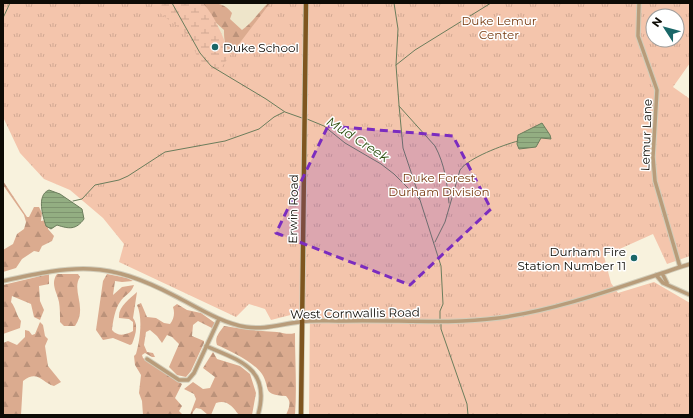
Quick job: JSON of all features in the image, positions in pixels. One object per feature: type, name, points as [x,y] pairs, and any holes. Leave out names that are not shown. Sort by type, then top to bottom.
[{"type":"main road","name":"Erwin Road","points":[[301,415],[306,3]]},
{"type":"street","name":"Lemur Lane","points":[[639,3],[639,40],[657,90],[653,157],[655,181],[680,267]]},
{"type":"street","name":"West Cornwallis Road","points":[[3,281],[69,269],[92,268],[113,271],[152,284],[219,318],[234,324],[252,328],[273,327],[302,321],[444,321],[498,318],[580,299],[690,264]]},
{"type":"street","points":[[662,273],[667,284]]},
{"type":"street","points":[[656,275],[663,283],[690,295]]},
{"type":"street","points":[[147,360],[179,380],[188,380],[194,373],[219,318]]},
{"type":"street","points":[[206,346],[242,362],[255,374],[260,391],[258,415]]},
{"type":"highlighted area","points":[[328,126],[453,136],[491,209],[410,285],[276,233]]},
{"type":"shaded area","name":"Duke School","points":[[162,3],[270,3],[217,73]]},
{"type":"shaded area","points":[[542,123],[551,139],[541,138],[536,147],[519,149],[517,144],[518,135]]},
{"type":"shaded area","points":[[49,190],[60,194],[82,209],[84,219],[81,223],[72,228],[57,225],[51,229],[46,226],[42,212],[42,201],[43,196]]},
{"type":"green space","name":"Duke Forest Durham Division","points":[[3,3],[162,3],[160,13],[189,36],[198,59],[217,73],[270,3],[690,3],[690,63],[673,87],[690,99],[690,256],[667,264],[653,234],[604,256],[611,283],[618,293],[654,282],[690,303],[690,415],[309,415],[310,310],[271,320],[265,309],[249,304],[236,317],[119,262],[124,244],[103,218],[70,190],[44,179],[20,153],[3,117]]},
{"type":"green space","points":[[147,3],[203,3],[215,20],[229,51],[242,58],[278,157]]},
{"type":"green space","points":[[202,3],[218,4],[229,9],[232,13],[230,19],[242,30],[268,3],[297,3],[237,54],[228,48],[224,38],[224,30],[214,21]]},
{"type":"green space","points":[[3,181],[27,217],[29,217],[34,207],[39,207],[42,213],[41,221],[47,220],[49,223],[48,229],[54,236],[52,241],[42,246],[39,252],[34,251],[22,259],[16,268],[3,272],[3,250],[13,244],[17,234],[24,229],[26,222],[24,215],[3,185]]},
{"type":"green space","points":[[49,274],[49,284],[39,286],[40,301],[44,310],[40,320],[34,317],[31,304],[12,296],[11,302],[21,321],[20,328],[3,334],[3,285]]},
{"type":"green space","points":[[57,274],[78,274],[80,277],[77,288],[80,313],[79,319],[75,326],[64,326],[60,322],[59,302],[54,285]]},
{"type":"green space","points":[[107,274],[127,278],[133,281],[115,281],[113,295],[122,287],[134,285],[118,305],[112,330],[117,334],[128,334],[133,331],[133,322],[129,319],[119,318],[119,314],[122,306],[137,292],[133,318],[136,324],[136,331],[132,344],[130,345],[113,338],[103,340],[96,330],[103,281]]},
{"type":"green space","points":[[141,303],[147,317],[156,318],[164,323],[170,324],[174,316],[173,307],[177,304],[187,310],[201,313],[215,323],[212,328],[198,321],[193,325],[192,336],[204,341],[204,343],[191,371],[186,377],[177,375],[169,367],[179,344],[172,337],[167,335],[162,343],[150,330],[146,332],[144,345],[147,352],[153,353],[155,357],[145,353],[142,355],[143,358],[182,384],[175,398],[182,406],[179,411],[183,415],[143,415],[142,401],[139,393],[141,375],[135,365],[134,356],[136,354],[140,336],[140,316],[137,305]]},
{"type":"green space","points":[[40,322],[43,325],[45,336],[48,339],[45,346],[48,366],[61,382],[54,386],[40,378],[32,376],[28,378],[23,381],[21,415],[3,415],[3,343],[8,341],[17,345],[25,337],[25,330],[29,331],[32,335],[35,334]]},
{"type":"green space","points":[[224,326],[286,334],[295,333],[295,415],[286,415],[289,405],[288,398],[286,396],[273,394],[270,392],[265,379],[259,370],[241,357],[217,345],[217,337]]},
{"type":"green space","points":[[213,352],[217,359],[240,366],[250,374],[256,393],[252,415],[239,415],[229,404],[220,402],[216,403],[211,415],[208,415],[201,409],[196,408],[192,415],[190,415],[196,399],[194,394],[184,389],[193,382],[203,389],[210,388],[215,377],[203,368]]},
{"type":"waterway","points":[[3,18],[10,3]]},
{"type":"waterway","name":"Mud Creek","points":[[172,3],[200,53],[211,66],[285,112],[302,118]]},
{"type":"waterway","points":[[394,3],[398,29],[396,65],[403,148],[420,199]]},
{"type":"waterway","points":[[396,65],[415,50],[491,3]]},
{"type":"waterway","points":[[399,106],[435,146],[443,167],[449,203]]},
{"type":"waterway","points":[[73,201],[82,199],[95,185],[119,180],[128,176],[165,152],[225,141],[259,129],[274,117],[284,112]]},
{"type":"waterway","name":"Mud Creek","points":[[307,119],[324,126],[345,143],[381,164],[394,174],[420,200],[441,266],[443,304],[440,311],[440,320]]},
{"type":"waterway","points":[[435,242],[445,222],[460,170],[464,165],[495,149],[518,141]]},
{"type":"waterway","name":"Mud Creek","points":[[441,324],[441,329],[467,404],[468,415]]},
{"type":"place","name":"Duke School","points":[[215,47]]},
{"type":"place","name":"Durham Fire Station Number 11","points":[[634,258]]},
{"type":"park label","name":"Duke Lemur Center","points":[[499,27]]}]
